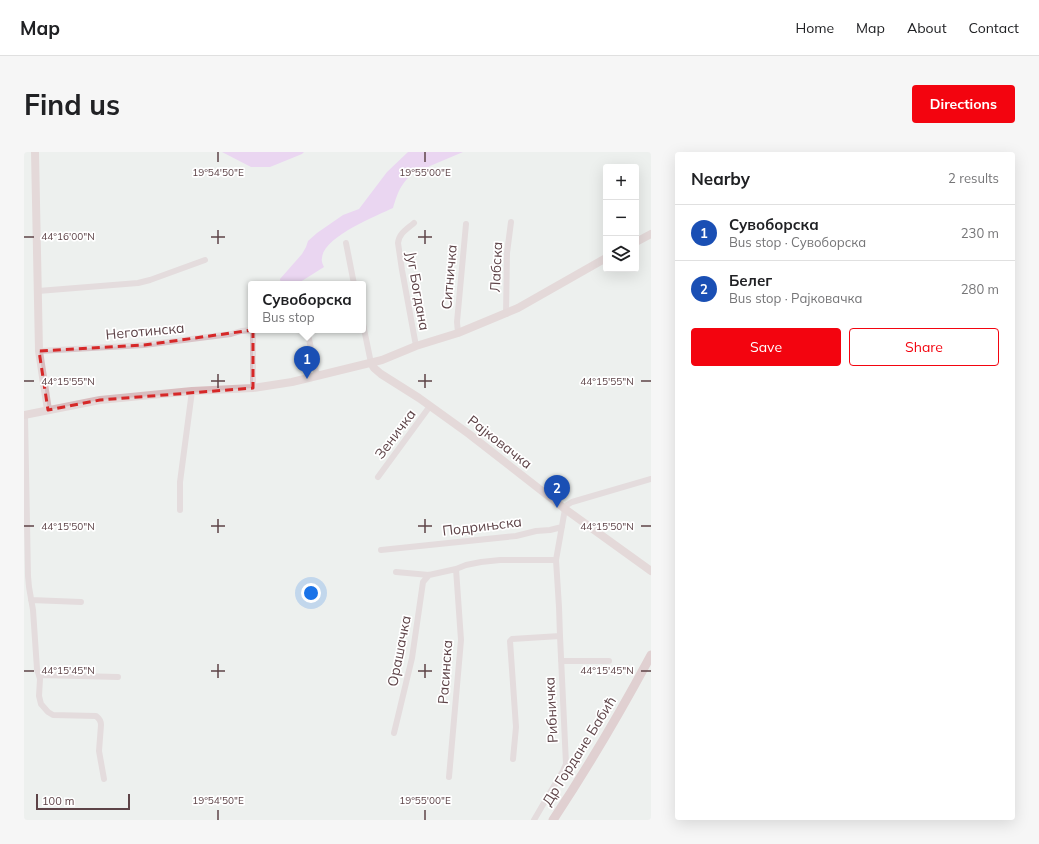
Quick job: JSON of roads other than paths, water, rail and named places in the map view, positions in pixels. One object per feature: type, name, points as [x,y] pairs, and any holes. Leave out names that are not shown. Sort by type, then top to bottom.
[{"type":"main road","points":[[35,152],[39,351],[48,410]]},
{"type":"main road","points":[[639,240],[651,234]]},
{"type":"main road","points":[[25,415],[100,400],[192,391],[253,388],[292,382],[371,363],[416,346],[458,333],[506,314],[603,260]]},
{"type":"main road","name":"Рајковачка","points":[[371,363],[381,374],[469,434],[565,509],[651,570]]},
{"type":"main road","name":"Др Гордане Бабић","points":[[552,820],[623,707],[651,655]]},
{"type":"street","name":"Лабска","points":[[506,314],[507,253],[511,222]]},
{"type":"street","name":"Југ Богдана","points":[[414,223],[401,234],[398,239],[398,243],[416,346]]},
{"type":"street","name":"Ситничка","points":[[458,333],[457,322],[466,224]]},
{"type":"street","points":[[346,243],[353,281]]},
{"type":"street","points":[[38,291],[138,283],[205,260]]},
{"type":"street","name":"Неготинска","points":[[39,351],[144,345],[248,331]]},
{"type":"street","points":[[253,333],[253,388]]},
{"type":"street","points":[[308,333],[317,376]]},
{"type":"street","points":[[365,333],[371,363]]},
{"type":"street","points":[[180,510],[180,482],[192,391]]},
{"type":"street","name":"Зеничка","points":[[378,477],[430,406]]},
{"type":"street","points":[[25,415],[28,576],[33,610],[37,669],[40,679],[39,696],[44,708],[53,715],[96,716],[99,718],[101,721],[99,751],[104,779]]},
{"type":"street","points":[[565,509],[567,505],[572,502],[651,479]]},
{"type":"street","name":"Рибничка","points":[[534,820],[563,772],[566,764],[560,607],[556,560],[565,509]]},
{"type":"street","name":"Подрињска","points":[[381,550],[523,535],[536,531],[562,527]]},
{"type":"street","points":[[396,572],[429,575],[456,569],[472,563],[500,560],[556,560]]},
{"type":"street","name":"Расинска","points":[[449,777],[460,640],[456,569]]},
{"type":"street","name":"Орашачка","points":[[394,732],[412,658],[424,582],[429,575]]},
{"type":"street","points":[[31,600],[81,602]]},
{"type":"street","points":[[513,760],[516,727],[510,641],[512,639],[560,636]]},
{"type":"street","name":"Рибничка","points":[[561,661],[609,661]]},
{"type":"street","points":[[39,675],[118,677]]},
{"type":"place","name":"Сувоборска","points":[[307,379]]},
{"type":"place","name":"Белег","points":[[557,508]]}]
